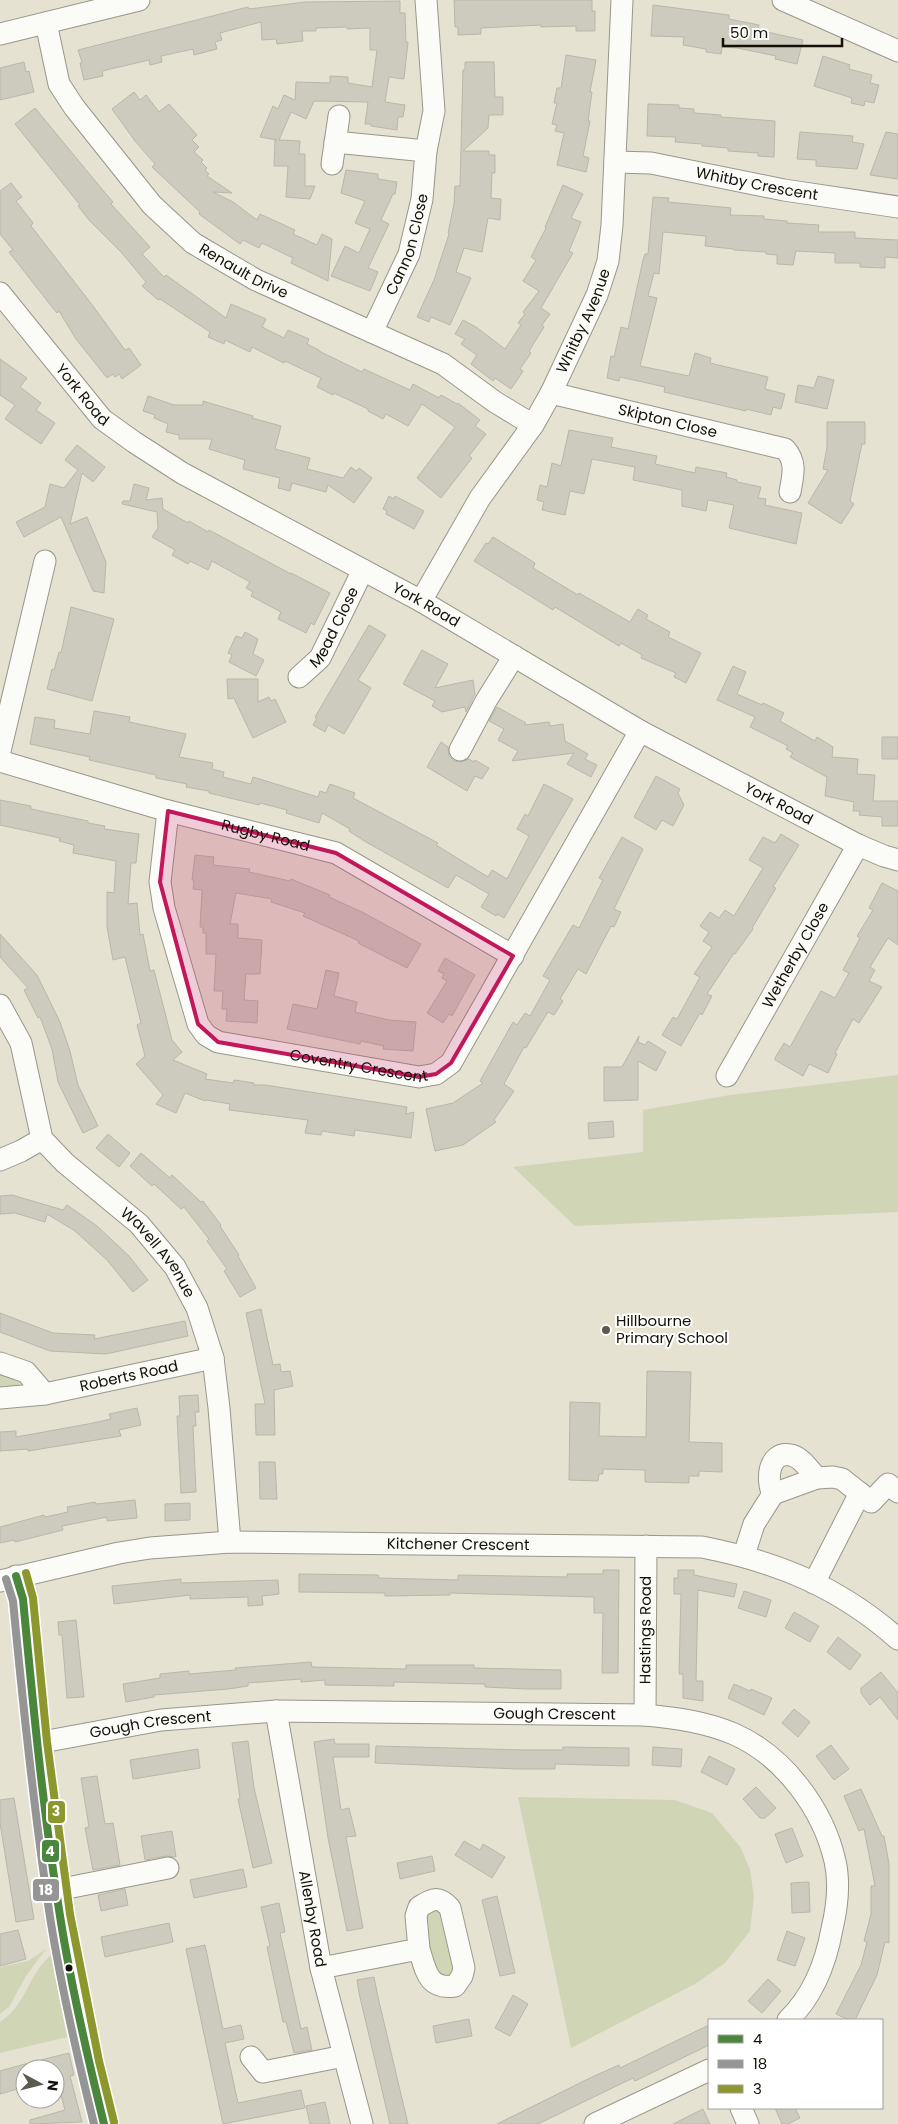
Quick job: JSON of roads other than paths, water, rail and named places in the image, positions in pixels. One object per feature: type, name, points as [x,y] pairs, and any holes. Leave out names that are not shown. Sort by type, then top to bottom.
[{"type":"street","points":[[0,34],[139,0]]},
{"type":"street","name":"Cannon Close","points":[[372,332],[409,254],[422,199],[426,151],[434,112],[426,0]]},
{"type":"street","name":"Whitby Avenue","points":[[421,601],[480,498],[533,425],[551,393],[597,295],[608,261],[615,162],[622,0]]},
{"type":"street","points":[[783,0],[898,51]]},
{"type":"street","name":"Renault Drive","points":[[46,23],[59,84],[74,107],[152,205],[193,244],[228,265],[443,364],[495,402],[533,425]]},
{"type":"street","points":[[332,164],[339,116]]},
{"type":"street","points":[[335,142],[426,151]]},
{"type":"street","name":"Whitby Crescent","points":[[615,162],[651,163],[784,190],[898,207]]},
{"type":"street","name":"York Road","points":[[0,293],[102,419],[182,473],[421,601],[640,731],[858,845],[898,860]]},
{"type":"street","name":"Skipton Close","points":[[551,393],[785,449],[792,457],[794,469],[790,492]]},
{"type":"street","points":[[0,751],[45,561]]},
{"type":"street","name":"Mead Close","points":[[299,677],[320,658],[363,570]]},
{"type":"street","points":[[460,750],[486,701],[514,656]]},
{"type":"street","name":"Coventry Crescent","points":[[168,811],[160,882],[164,908],[198,1024],[206,1035],[218,1042],[418,1077],[436,1074],[451,1064],[640,731]]},
{"type":"street","name":"Rugby Road","points":[[0,761],[168,811],[336,853],[513,956]]},
{"type":"street","name":"Wetherby Close","points":[[728,1068],[858,845]]},
{"type":"street","points":[[0,1005],[21,1043],[42,1139],[0,1160]]},
{"type":"street","name":"Wavell Avenue","points":[[42,1139],[65,1163],[139,1224],[175,1267],[197,1308],[212,1358],[219,1408],[230,1542]]},
{"type":"street","name":"Roberts Road","points":[[0,1398],[45,1394],[212,1358]]},
{"type":"street","points":[[0,1363],[26,1372],[45,1394]]},
{"type":"street","points":[[774,1494],[769,1486],[768,1477],[776,1458],[784,1455],[798,1458],[817,1478]]},
{"type":"street","points":[[744,1555],[754,1524],[774,1494],[817,1478],[833,1477],[842,1479],[871,1502],[888,1484],[898,1492]]},
{"type":"street","points":[[814,1582],[860,1493]]},
{"type":"street","name":"Kitchener Crescent","points":[[8,1578],[118,1552],[230,1542],[702,1547],[744,1555],[785,1569],[814,1582],[869,1616],[898,1639]]},
{"type":"street","name":"Hastings Road","points":[[646,1546],[646,1715]]},
{"type":"street","points":[[8,1578],[23,1599],[37,1743],[57,1890],[89,2063],[104,2124]]},
{"type":"street","name":"Gough Crescent","points":[[37,1743],[161,1720],[276,1711],[646,1715],[695,1721],[715,1727],[736,1735],[762,1750],[786,1772],[808,1799],[824,1829],[835,1863],[837,1904],[829,1945],[815,1985],[789,2019]]},
{"type":"street","name":"Allenby Road","points":[[276,1711],[321,1968],[362,2124]]},
{"type":"street","points":[[57,1890],[168,1868]]},
{"type":"street","points":[[321,1968],[419,1949]]},
{"type":"street","points":[[251,2056],[263,2072],[344,2056]]},
{"type":"street","points":[[595,2124],[708,2070]]},
{"type":"street","points":[[741,2109],[748,2124]]},
{"type":"place","name":"Hillbourne Primary School","points":[[606,1330]]}]
